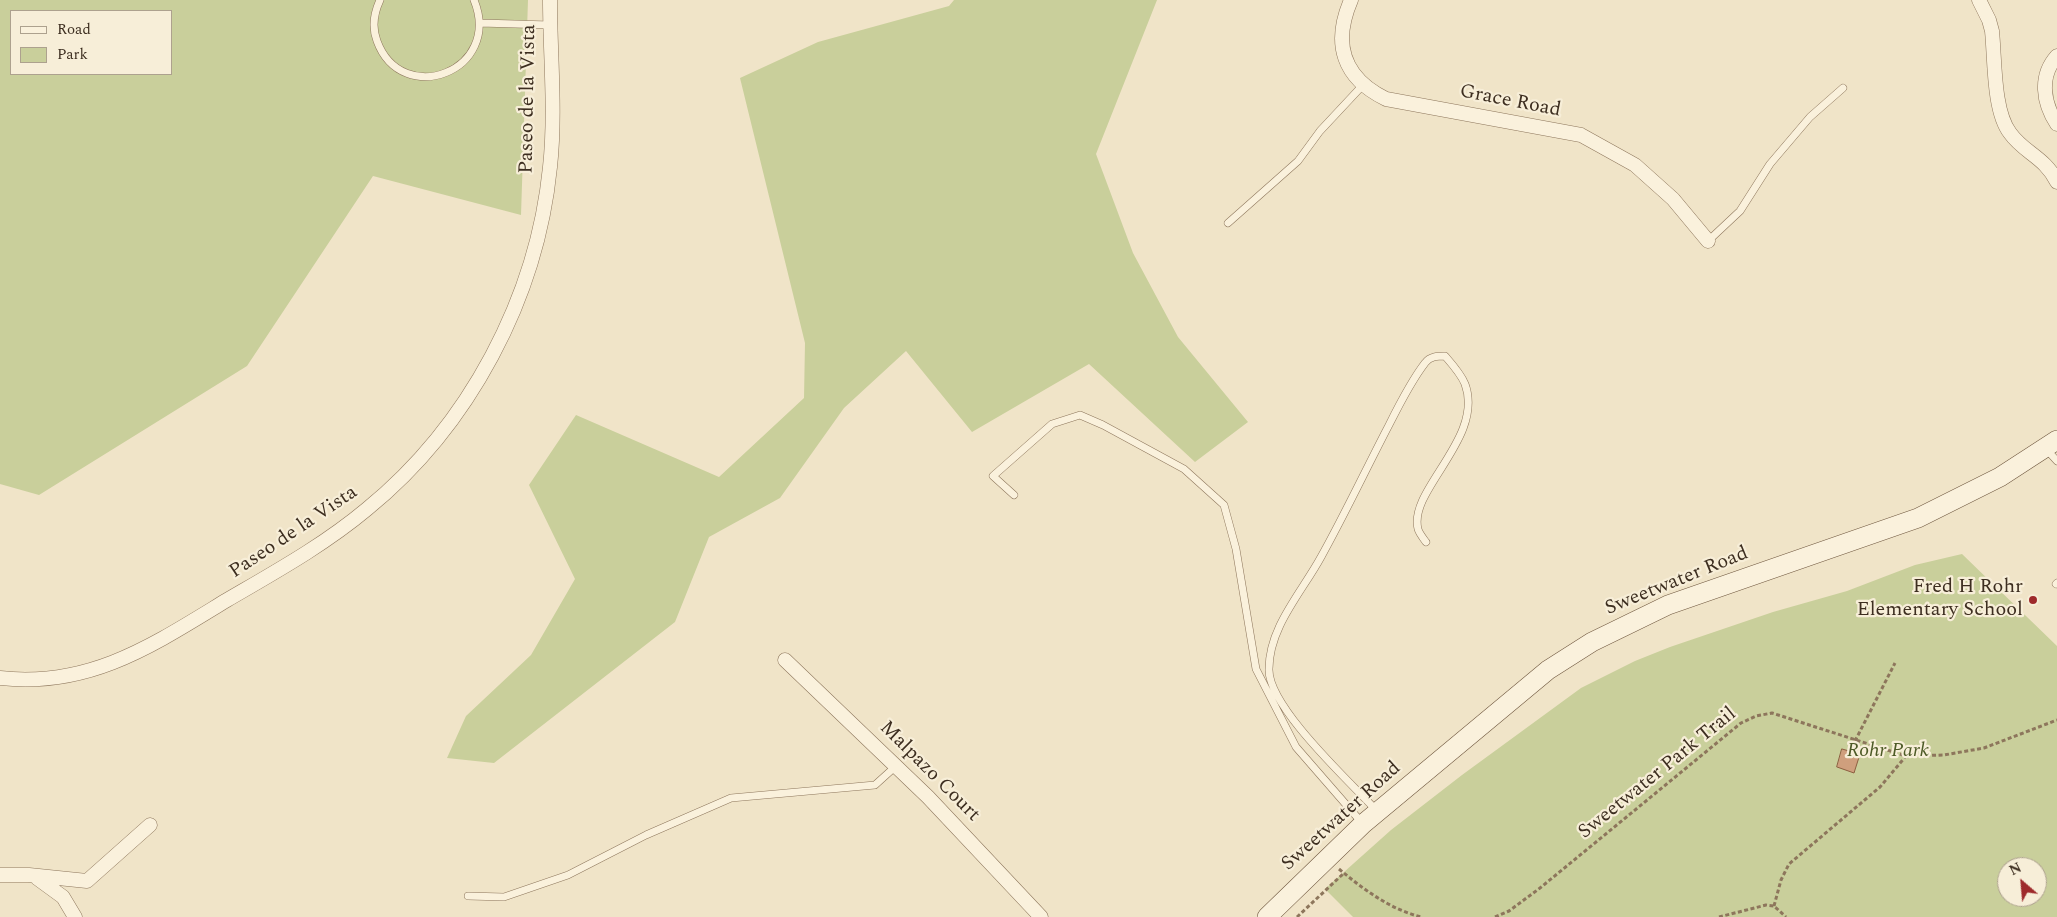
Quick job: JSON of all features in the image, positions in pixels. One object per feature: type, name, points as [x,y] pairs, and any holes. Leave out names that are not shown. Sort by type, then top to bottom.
[{"type":"main road","name":"Sweetwater Road","points":[[1267,917],[1363,824],[1548,670],[1615,629],[1668,605],[1918,518],[1962,498],[2053,450]]},
{"type":"street","name":"Paseo de la Vista","points":[[0,678],[32,680],[81,674],[111,664],[172,633],[314,548],[342,529],[394,486],[439,436],[459,409],[494,352],[521,291],[532,260],[550,167],[553,128],[550,0]]},
{"type":"street","name":"Grace Road","points":[[1351,0],[1341,37],[1342,51],[1351,72],[1368,90],[1386,99],[1580,135],[1634,165],[1673,199],[1708,241]]},
{"type":"street","points":[[1978,0],[1989,20],[1992,32],[2000,110],[2006,126],[2010,134],[2045,163],[2057,182]]},
{"type":"street","points":[[2057,56],[2050,67],[2044,84],[2047,105],[2057,124]]},
{"type":"street","name":"Malpazo Court","points":[[785,660],[928,797],[1041,917]]},
{"type":"street","points":[[0,875],[29,875],[87,881],[150,825]]},
{"type":"street","points":[[29,875],[56,890],[70,906],[75,917]]},
{"type":"lane","points":[[380,0],[374,25],[379,48],[394,66],[416,76],[439,76],[461,65],[475,46],[480,23],[474,0]]},
{"type":"lane","points":[[480,23],[550,25]]},
{"type":"lane","points":[[1228,223],[1298,161],[1320,131],[1363,85]]},
{"type":"lane","points":[[1708,241],[1740,211],[1770,164],[1810,117],[1843,88]]},
{"type":"lane","points":[[1378,812],[1297,725],[1281,704],[1272,685],[1268,670],[1273,646],[1286,613],[1321,558],[1399,406],[1426,361],[1436,356],[1446,356],[1465,384],[1468,406],[1463,430],[1424,499],[1418,514],[1418,529],[1426,542]]},
{"type":"lane","points":[[1014,495],[993,476],[1052,424],[1080,415],[1184,469],[1224,505],[1236,549],[1256,669],[1296,747],[1363,824]]},
{"type":"lane","points":[[468,896],[504,897],[568,875],[646,835],[731,798],[875,785],[896,766]]},
{"type":"path","points":[[1855,741],[1895,664]]},
{"type":"path","name":"Sweetwater Park Trail","points":[[1495,917],[1509,911],[1540,888],[1740,723],[1756,716],[1772,713],[1906,756],[1944,754],[1984,748],[2029,733],[2057,720]]},
{"type":"path","points":[[1774,906],[1781,880],[1788,864],[1880,787],[1906,756]]},
{"type":"path","points":[[1296,917],[1344,873],[1379,899],[1407,914],[1421,917]]},
{"type":"path","points":[[1719,917],[1766,905],[1774,906],[1786,917]]},
{"type":"green space","points":[[0,0],[528,0],[521,215],[373,176],[247,366],[39,495],[0,484]]},
{"type":"green space","points":[[954,0],[1157,0],[1096,154],[1133,253],[1178,337],[1248,422],[1195,462],[1089,364],[972,432],[906,351],[844,408],[780,498],[709,537],[675,622],[494,763],[447,758],[466,716],[531,655],[575,579],[529,485],[576,415],[719,477],[804,398],[805,343],[740,78],[818,42],[949,6]]},
{"type":"green space","name":"Rohr Park","points":[[1962,554],[2057,646],[2057,917],[1353,917],[1325,889],[1391,830],[1462,775],[1581,688],[1635,661],[1670,647],[1773,612],[1847,591],[1915,565]]},
{"type":"building","points":[[1842,749],[1860,754],[1854,773],[1837,767]]},
{"type":"place","name":"Fred H Rohr Elementary School","points":[[2033,600]]}]
